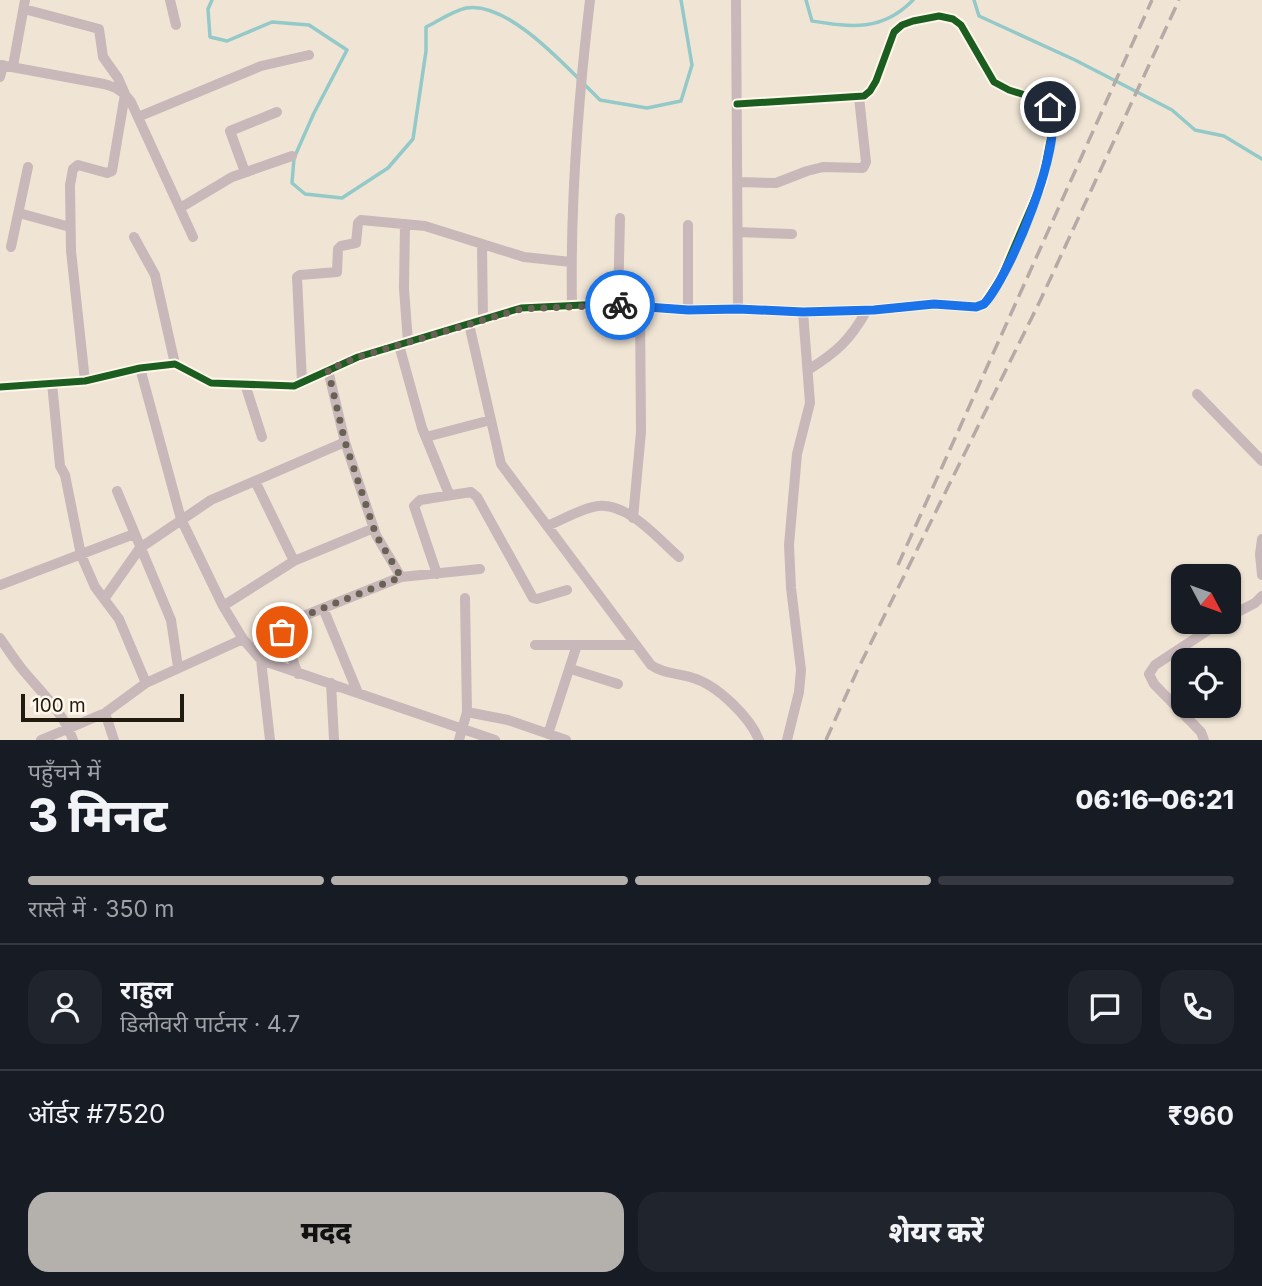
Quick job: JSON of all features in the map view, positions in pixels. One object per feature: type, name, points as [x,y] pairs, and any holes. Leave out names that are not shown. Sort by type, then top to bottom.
[{"type":"street","points":[[170,0],[176,26]]},
{"type":"street","points":[[572,306],[571,262],[579,99],[590,0]]},
{"type":"street","points":[[736,0],[738,309]]},
{"type":"street","points":[[0,77],[24,4],[99,29],[103,57],[118,78],[138,117],[193,237]]},
{"type":"street","points":[[0,387],[85,381],[139,368],[175,364],[211,383],[294,386],[358,357],[521,309],[618,305],[688,310],[803,312],[934,304],[976,307],[987,302],[1017,243],[1042,182],[1054,118],[1046,103],[995,82],[961,25],[953,19],[939,16],[902,25],[894,32],[876,81],[867,94],[859,97],[737,104]]},
{"type":"street","points":[[138,117],[261,66],[309,55]]},
{"type":"street","points":[[5,65],[104,84],[125,94]]},
{"type":"street","points":[[85,381],[71,251],[70,185],[73,169],[82,165],[107,173],[112,171],[125,94]]},
{"type":"street","points":[[738,182],[776,183],[823,167],[863,168],[866,162],[859,97]]},
{"type":"street","points":[[245,172],[231,130],[277,112]]},
{"type":"street","points":[[180,208],[218,184],[292,156]]},
{"type":"street","points":[[11,247],[28,167]]},
{"type":"street","points":[[19,213],[71,227]]},
{"type":"street","points":[[618,305],[620,218]]},
{"type":"street","points":[[302,382],[298,275],[337,272],[338,249],[356,243],[360,220],[434,229],[524,257],[571,262]]},
{"type":"street","points":[[405,224],[404,343],[426,437],[449,494]]},
{"type":"street","points":[[688,225],[688,310]]},
{"type":"street","points":[[738,232],[792,234]]},
{"type":"street","points":[[134,237],[155,275],[175,364]]},
{"type":"street","points":[[482,244],[483,320]]},
{"type":"street","points":[[633,518],[642,420],[640,306]]},
{"type":"street","points":[[808,370],[827,359],[848,340],[867,310]]},
{"type":"street","points":[[787,740],[799,692],[801,670],[791,588],[789,545],[797,454],[810,403],[803,312]]},
{"type":"street","points":[[469,324],[501,464],[651,665],[657,670],[689,676],[709,685],[750,721],[760,740]]},
{"type":"street","points":[[139,368],[181,519],[223,606],[243,639],[261,660],[495,740]]},
{"type":"street","points":[[328,370],[345,442],[374,528],[401,577]]},
{"type":"street","points":[[52,383],[60,466],[65,475],[81,555],[94,587],[119,620],[146,683]]},
{"type":"street","points":[[245,384],[262,437]]},
{"type":"street","points":[[1197,394],[1262,461]]},
{"type":"street","points":[[426,437],[491,420]]},
{"type":"street","points":[[104,599],[140,548],[181,519],[211,500],[345,442]]},
{"type":"street","points":[[255,481],[294,561]]},
{"type":"street","points":[[117,491],[171,620],[178,667]]},
{"type":"street","points":[[437,574],[414,506],[420,500],[471,492],[477,497],[533,598],[566,590]]},
{"type":"street","points":[[547,526],[600,506],[616,508],[633,518],[679,557]]},
{"type":"street","points":[[223,606],[294,561],[374,528]]},
{"type":"street","points":[[0,585],[134,534]]},
{"type":"street","points":[[1262,539],[1259,554],[1262,575]]},
{"type":"street","points":[[298,674],[283,638],[283,628],[291,621],[401,577],[480,569]]},
{"type":"street","points":[[1241,610],[1262,596]]},
{"type":"street","points":[[459,740],[467,712],[465,598]]},
{"type":"street","points":[[323,608],[358,692]]},
{"type":"street","points":[[1202,634],[1155,665],[1149,674],[1154,684],[1207,739]]},
{"type":"street","points":[[0,638],[71,735]]},
{"type":"street","points":[[41,740],[71,735],[146,683],[243,639]]},
{"type":"street","points":[[535,645],[635,645]]},
{"type":"street","points":[[548,734],[577,645]]},
{"type":"street","points":[[261,660],[270,740]]},
{"type":"street","points":[[571,669],[618,684]]},
{"type":"street","points":[[331,682],[334,740]]},
{"type":"street","points":[[467,712],[502,719],[566,740]]},
{"type":"street","points":[[105,713],[114,740]]},
{"type":"waterway","points":[[212,0],[208,9],[210,37],[227,41],[272,22],[309,25],[347,50],[294,158],[292,183],[305,194],[342,198],[388,168],[413,139],[426,51],[426,27],[456,11],[480,8],[512,21],[542,44],[579,79]]},
{"type":"waterway","points":[[584,84],[600,100],[647,108],[681,101],[692,65],[681,0]]},
{"type":"waterway","points":[[806,0],[812,21],[840,25],[866,25],[890,18],[913,0]]},
{"type":"waterway","points":[[974,0],[979,16],[1075,60],[1172,110],[1195,130],[1224,136],[1262,159]]},
{"type":"railway","points":[[898,565],[1152,0]]},
{"type":"railway","points":[[826,740],[857,671],[1040,301],[1179,0]]},
{"type":"cycle path","points":[[0,387],[85,381],[140,368],[175,364],[211,383],[294,386],[358,357],[521,308],[603,304],[688,310],[803,312],[874,310],[934,304],[976,307],[984,304],[1001,278],[1042,182],[1053,125],[1050,107],[1041,100],[1009,90],[994,82],[961,25],[953,19],[939,16],[902,25],[894,32],[876,81],[864,96],[737,104]]},
{"type":"way so far","points":[[282,632],[291,621],[401,577],[376,535],[345,442],[328,370],[358,357],[521,309],[620,305]]},
{"type":"route","points":[[620,305],[688,310],[803,312],[874,310],[934,304],[976,307],[984,304],[1001,278],[1042,182],[1054,118],[1050,107]]}]
